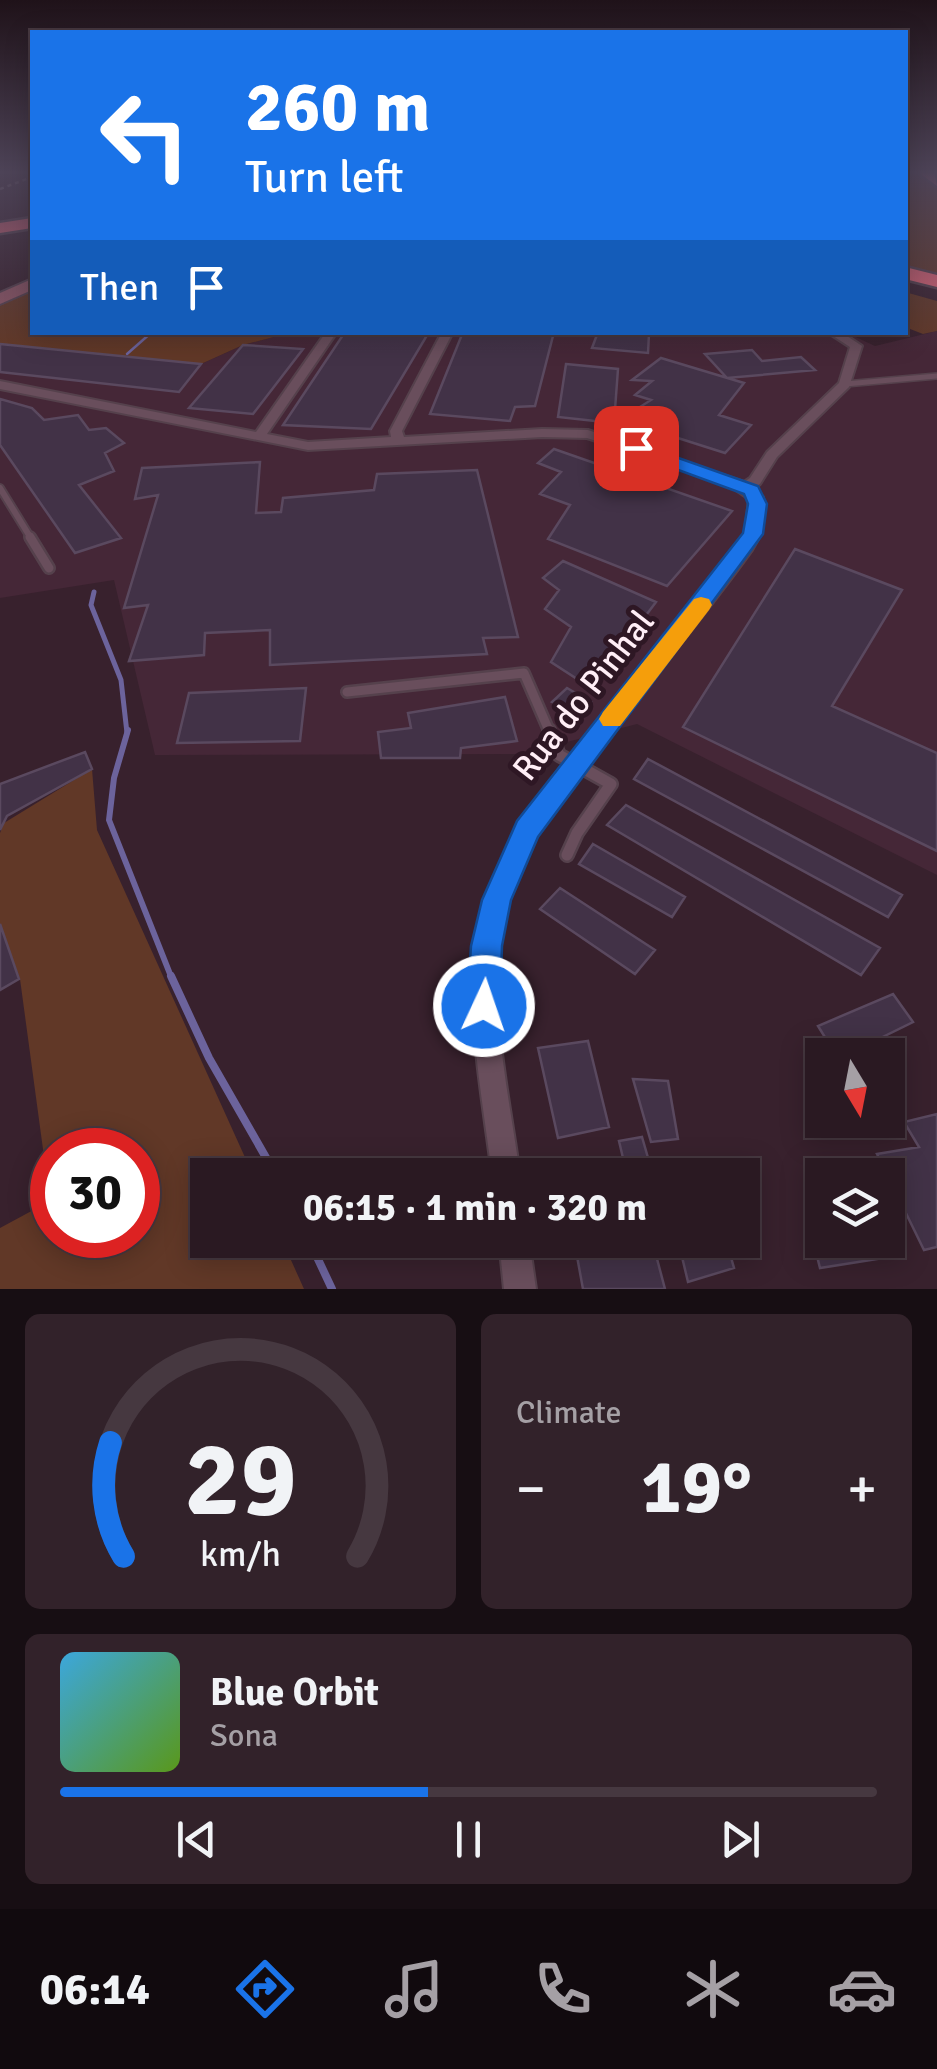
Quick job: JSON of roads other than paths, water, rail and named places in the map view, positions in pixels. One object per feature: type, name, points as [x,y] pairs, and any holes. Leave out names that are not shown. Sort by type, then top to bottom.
[{"type":"highway","points":[[908,275],[937,281]]},
{"type":"main road","points":[[0,299],[30,285]]},
{"type":"street","points":[[258,438],[330,335]]},
{"type":"street","points":[[398,442],[396,431],[446,335]]},
{"type":"street","points":[[0,386],[308,446],[542,432],[588,434],[746,487],[755,481],[772,454],[844,384],[856,346],[837,335]]},
{"type":"street","name":"Rua do Pinhal","points":[[504,1158],[484,1006],[486,946],[496,900],[527,830],[744,550],[753,534],[758,504],[746,487]]},
{"type":"street","points":[[516,1258],[520,1289]]},
{"type":"lane","points":[[844,384],[937,376]]},
{"type":"lane","points":[[0,488],[50,568]]},
{"type":"lane","points":[[347,692],[524,673],[559,755],[612,784],[576,833],[567,855]]},
{"type":"waterway","points":[[127,354],[149,335]]},
{"type":"waterway","points":[[94,592],[91,605],[121,680],[127,733]]},
{"type":"waterway","points":[[128,730],[114,778],[109,820],[172,979]]},
{"type":"waterway","points":[[171,976],[209,1058],[266,1158]]},
{"type":"waterway","points":[[317,1258],[332,1289]]}]
